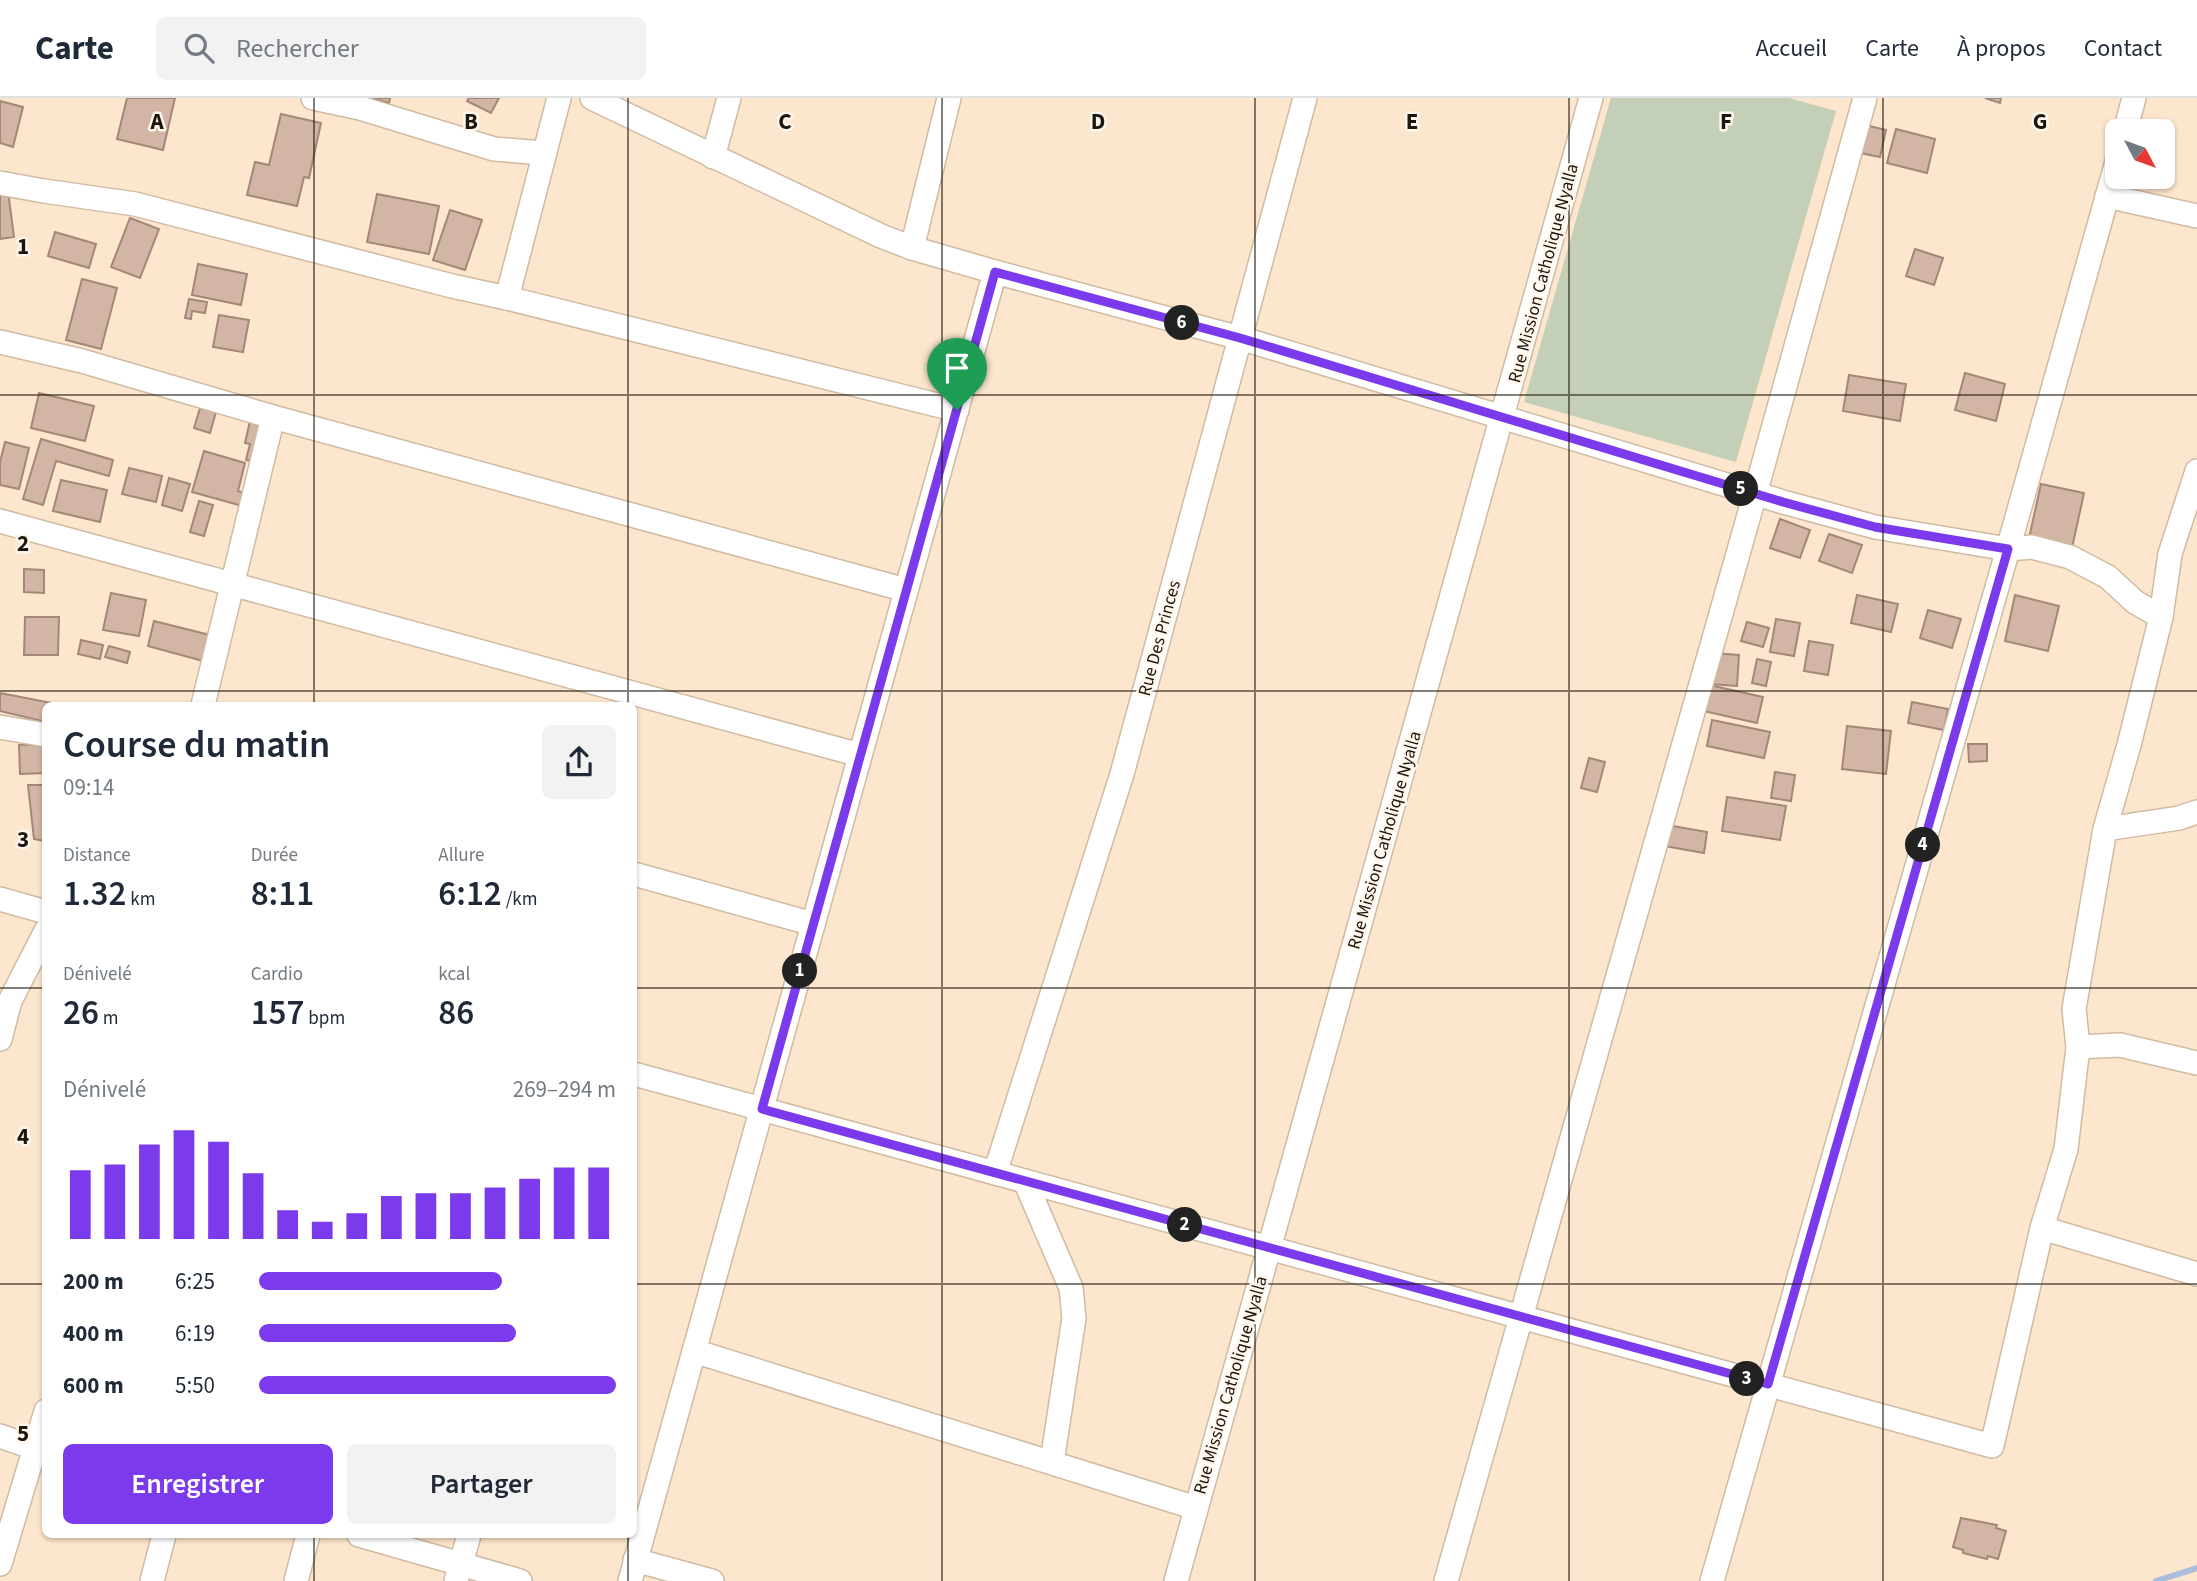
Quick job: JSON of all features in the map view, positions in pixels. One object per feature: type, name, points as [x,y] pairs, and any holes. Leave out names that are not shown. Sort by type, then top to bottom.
[{"type":"street","points":[[313,98],[360,108],[494,149],[544,153]]},
{"type":"street","points":[[507,298],[559,98]]},
{"type":"street","points":[[592,98],[881,236],[912,248],[1240,338],[1755,494],[1875,527],[2008,549],[2032,547],[2070,557],[2108,577],[2135,602],[2161,617]]},
{"type":"street","points":[[713,157],[729,98]]},
{"type":"street","points":[[912,248],[949,98]]},
{"type":"street","name":"Rue Des Princes","points":[[995,1173],[1122,774],[1305,98]]},
{"type":"street","name":"Rue Mission Catholique Nyalla","points":[[1176,1581],[1591,98]]},
{"type":"street","points":[[1446,1581],[1865,98]]},
{"type":"street","points":[[2128,119],[2134,98]]},
{"type":"street","points":[[0,183],[135,204],[452,286],[957,410]]},
{"type":"street","points":[[1712,1581],[2109,189]]},
{"type":"street","points":[[2107,196],[2197,216]]},
{"type":"street","points":[[712,1581],[632,1570],[995,272]]},
{"type":"street","points":[[0,342],[82,361],[273,417],[906,590]]},
{"type":"street","points":[[204,702],[273,417]]},
{"type":"street","points":[[637,1075],[1992,1446],[2042,1228],[2066,1149],[2078,1047],[2074,1009],[2105,829],[2161,617],[2170,554],[2197,471]]},
{"type":"street","points":[[0,521],[860,755]]},
{"type":"street","points":[[0,727],[42,734]]},
{"type":"street","points":[[2105,829],[2179,818],[2197,812]]},
{"type":"street","points":[[637,875],[813,924]]},
{"type":"street","points":[[0,899],[42,911]]},
{"type":"street","points":[[0,1039],[9,1001],[42,939]]},
{"type":"street","points":[[2078,1047],[2120,1045],[2197,1063]]},
{"type":"street","points":[[1025,1181],[1071,1288],[1074,1318],[1052,1462]]},
{"type":"street","points":[[2042,1228],[2197,1274]]},
{"type":"street","points":[[694,1351],[1196,1508]]},
{"type":"street","points":[[0,1436],[40,1451],[0,1564]]},
{"type":"street","points":[[152,1581],[163,1538]]},
{"type":"street","points":[[296,1581],[307,1538]]},
{"type":"street","points":[[367,1538],[458,1573],[520,1581]]},
{"type":"street","points":[[458,1573],[468,1538]]},
{"type":"green space","points":[[1611,98],[1789,98],[1836,111],[1736,462],[1524,402]]},
{"type":"building","points":[[127,98],[175,98],[163,150],[117,139]]},
{"type":"building","points":[[372,98],[390,98],[389,103]]},
{"type":"building","points":[[469,98],[499,98],[491,113],[467,101]]},
{"type":"building","points":[[1985,98],[2001,98],[2000,103]]},
{"type":"building","points":[[0,101],[23,107],[13,147],[0,143]]},
{"type":"building","points":[[281,114],[321,123],[309,178],[304,177],[297,206],[247,195],[255,162],[269,165]]},
{"type":"building","points":[[1861,124],[1886,130],[1880,157],[1855,152]]},
{"type":"building","points":[[1896,129],[1935,139],[1927,173],[1887,163]]},
{"type":"building","points":[[8,191],[14,237],[0,239],[0,192]]},
{"type":"building","points":[[377,194],[439,206],[429,254],[367,242]]},
{"type":"building","points":[[450,210],[482,220],[465,270],[433,260]]},
{"type":"building","points":[[130,218],[159,229],[140,278],[111,267]]},
{"type":"building","points":[[55,232],[96,244],[89,268],[48,256]]},
{"type":"building","points":[[1915,249],[1943,258],[1934,285],[1906,276]]},
{"type":"building","points":[[198,264],[247,274],[241,305],[192,295]]},
{"type":"building","points":[[82,279],[117,288],[101,349],[66,340]]},
{"type":"building","points":[[189,299],[207,302],[205,313],[192,311],[191,319],[185,318]]},
{"type":"building","points":[[219,315],[249,320],[243,352],[213,347]]},
{"type":"building","points":[[1965,373],[2005,384],[1996,421],[1955,410]]},
{"type":"building","points":[[1849,375],[1906,384],[1900,421],[1843,411]]},
{"type":"building","points":[[39,393],[94,406],[85,441],[31,428]]},
{"type":"building","points":[[200,408],[216,412],[210,433],[194,428]]},
{"type":"building","points":[[250,421],[266,424],[257,462],[246,460],[250,444],[245,443]]},
{"type":"building","points":[[41,439],[113,460],[109,476],[56,461],[43,505],[23,499]]},
{"type":"building","points":[[5,442],[29,448],[19,489],[0,485],[0,462]]},
{"type":"building","points":[[204,451],[245,463],[238,491],[249,494],[246,507],[192,492]]},
{"type":"building","points":[[129,468],[162,476],[156,502],[122,494]]},
{"type":"building","points":[[169,478],[190,484],[182,511],[162,505]]},
{"type":"building","points":[[61,480],[107,490],[100,522],[53,511]]},
{"type":"building","points":[[2041,484],[2084,493],[2072,548],[2029,538]]},
{"type":"building","points":[[199,501],[213,505],[204,536],[190,532]]},
{"type":"building","points":[[1780,519],[1810,530],[1800,558],[1770,548]]},
{"type":"building","points":[[1829,534],[1862,545],[1852,573],[1819,561]]},
{"type":"building","points":[[24,569],[44,570],[44,593],[24,592]]},
{"type":"building","points":[[111,593],[146,600],[139,636],[103,630]]},
{"type":"building","points":[[1857,595],[1898,604],[1891,632],[1851,623]]},
{"type":"building","points":[[2015,595],[2059,606],[2048,651],[2005,641]]},
{"type":"building","points":[[1928,610],[1961,619],[1952,648],[1920,638]]},
{"type":"building","points":[[25,617],[59,617],[58,655],[24,655]]},
{"type":"building","points":[[1776,619],[1800,623],[1794,656],[1770,652]]},
{"type":"building","points":[[154,621],[210,635],[203,661],[148,646]]},
{"type":"building","points":[[1747,622],[1769,628],[1763,647],[1741,641]]},
{"type":"building","points":[[81,640],[103,645],[100,659],[78,654]]},
{"type":"building","points":[[1809,641],[1833,645],[1828,675],[1804,671]]},
{"type":"building","points":[[109,646],[130,652],[127,663],[105,657]]},
{"type":"building","points":[[1713,653],[1739,655],[1737,686],[1710,684]]},
{"type":"building","points":[[1757,659],[1771,662],[1766,686],[1752,683]]},
{"type":"building","points":[[1705,684],[1763,697],[1757,723],[1699,710]]},
{"type":"building","points":[[0,693],[47,702],[42,702],[42,721],[0,711]]},
{"type":"building","points":[[1912,702],[1948,709],[1944,730],[1908,723]]},
{"type":"building","points":[[1712,720],[1770,732],[1764,758],[1707,746]]},
{"type":"building","points":[[1847,726],[1891,731],[1886,774],[1842,769]]},
{"type":"building","points":[[42,744],[42,773],[20,774],[19,745]]},
{"type":"building","points":[[1968,744],[1987,744],[1987,761],[1969,762]]},
{"type":"building","points":[[1589,758],[1605,762],[1597,792],[1581,788]]},
{"type":"building","points":[[1775,772],[1795,775],[1791,801],[1771,798]]},
{"type":"building","points":[[28,785],[42,785],[42,841],[34,839]]},
{"type":"building","points":[[1727,797],[1786,806],[1780,840],[1722,831]]},
{"type":"building","points":[[1667,825],[1707,832],[1704,853],[1664,846]]},
{"type":"building","points":[[1961,1518],[1997,1525],[1996,1528],[2006,1531],[1998,1559],[1963,1553],[1963,1550],[1953,1547]]},
{"type":"waterway","points":[[2156,1581],[2197,1568]]},
{"type":"route","points":[[995,272],[1240,338],[1783,502],[1875,527],[2008,549],[1768,1384],[762,1109],[957,410],[995,272]]}]
